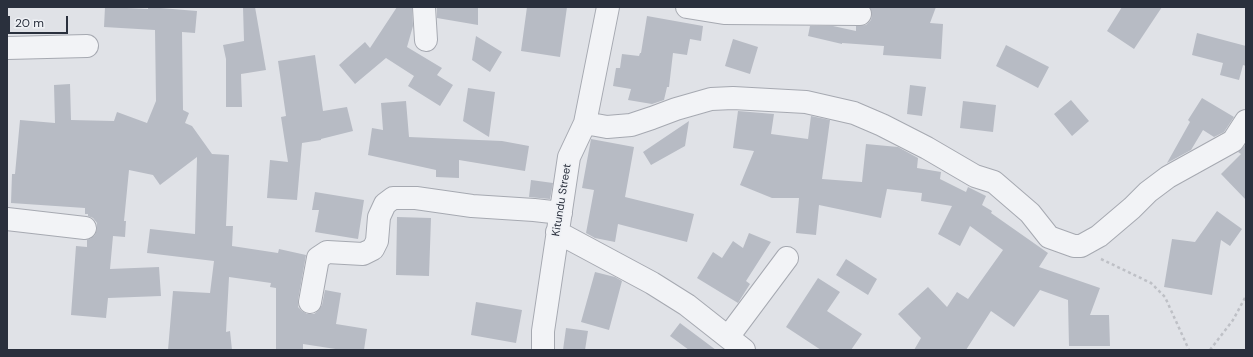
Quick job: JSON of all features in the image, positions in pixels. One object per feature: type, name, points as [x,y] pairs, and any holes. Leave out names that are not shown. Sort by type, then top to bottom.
[{"type":"street","points":[[424,7],[426,40]]},
{"type":"street","name":"Kitundu Street","points":[[543,350],[543,331],[569,157],[585,123],[608,7]]},
{"type":"street","points":[[687,7],[724,13],[860,14]]},
{"type":"street","points":[[7,48],[87,46]]},
{"type":"street","points":[[585,123],[607,127],[631,125],[683,107],[712,100],[733,98],[806,102],[854,114],[882,125],[927,148],[975,176],[994,182],[1030,213],[1049,237],[1074,246],[1081,246],[1099,236],[1132,208],[1148,192],[1168,177],[1233,140],[1246,120]]},
{"type":"street","points":[[310,302],[318,258],[327,252],[363,254],[373,249],[377,241],[379,217],[385,204],[393,198],[416,198],[472,206],[534,210],[559,223],[687,305],[736,344],[787,258]]},
{"type":"street","points":[[7,219],[85,228]]},
{"type":"path","points":[[1081,246],[1098,258],[1151,283],[1165,297],[1189,350]]},
{"type":"path","points":[[1210,350],[1233,320],[1246,296]]},
{"type":"building","points":[[105,7],[148,9],[148,7],[197,11],[195,33],[182,32],[183,110],[189,113],[185,123],[192,126],[212,154],[229,155],[226,226],[233,226],[232,246],[278,253],[279,249],[306,255],[298,307],[307,314],[314,314],[322,305],[325,290],[341,293],[336,324],[367,329],[364,350],[342,350],[303,344],[303,350],[276,350],[276,288],[270,287],[271,283],[229,277],[226,332],[230,331],[232,350],[168,350],[173,291],[210,293],[214,261],[147,253],[150,229],[195,234],[197,157],[160,185],[153,175],[129,170],[124,221],[126,221],[125,237],[113,236],[110,269],[159,267],[161,296],[108,298],[106,318],[71,315],[76,246],[87,247],[87,240],[95,235],[97,223],[93,218],[88,216],[88,214],[85,214],[85,208],[11,203],[12,174],[15,174],[20,120],[55,123],[54,85],[70,84],[71,120],[114,121],[117,112],[147,123],[156,101],[155,30],[104,27]]},
{"type":"building","points":[[243,7],[255,7],[266,70],[241,74],[242,107],[226,107],[226,59],[223,45],[244,41]]},
{"type":"building","points":[[397,7],[412,7],[413,26],[407,47],[442,68],[437,75],[453,85],[440,106],[408,86],[414,76],[386,58],[355,84],[339,65],[365,42],[370,48]]},
{"type":"building","points":[[437,7],[478,7],[478,25],[437,18]]},
{"type":"building","points":[[527,7],[567,7],[560,57],[521,51]]},
{"type":"building","points":[[870,7],[936,7],[930,23],[943,24],[941,59],[883,55],[884,46],[842,44],[808,36],[810,26],[833,26],[856,31],[856,26],[866,25],[871,20],[872,14]]},
{"type":"building","points":[[1122,7],[1162,7],[1134,49],[1107,31]]},
{"type":"building","points":[[647,16],[703,26],[701,41],[690,39],[687,55],[673,53],[669,87],[667,87],[664,100],[652,104],[628,100],[631,89],[613,86],[616,68],[620,68],[622,54],[639,56],[641,53]]},
{"type":"building","points":[[1197,33],[1246,46],[1246,66],[1243,65],[1239,80],[1220,75],[1223,63],[1192,55]]},
{"type":"building","points":[[476,36],[502,52],[490,72],[472,60]]},
{"type":"building","points":[[733,39],[758,47],[750,74],[725,66]]},
{"type":"building","points":[[1006,45],[1049,67],[1038,88],[996,66]]},
{"type":"building","points":[[315,55],[323,111],[347,107],[353,131],[321,140],[302,143],[297,200],[267,198],[270,160],[288,162],[281,117],[286,116],[278,61]]},
{"type":"building","points":[[910,85],[926,87],[922,116],[907,114]]},
{"type":"building","points":[[468,88],[495,92],[489,137],[463,121]]},
{"type":"building","points":[[1202,98],[1234,117],[1224,132],[1214,137],[1203,130],[1191,150],[1167,163],[1190,122],[1188,120]]},
{"type":"building","points":[[1071,100],[1089,121],[1072,136],[1054,114]]},
{"type":"building","points":[[406,101],[409,137],[502,141],[529,146],[525,171],[459,160],[459,178],[436,177],[436,170],[368,155],[372,128],[383,130],[381,103]]},
{"type":"building","points":[[963,101],[996,105],[993,132],[960,128]]},
{"type":"building","points":[[738,111],[774,114],[771,134],[808,139],[811,116],[830,120],[822,179],[862,182],[866,144],[898,147],[918,158],[917,168],[941,172],[940,179],[966,192],[968,187],[986,196],[982,205],[1048,253],[1039,267],[1100,288],[1090,315],[1109,315],[1110,346],[1069,346],[1068,300],[1040,290],[1014,327],[991,311],[966,350],[914,350],[921,338],[898,314],[928,287],[947,307],[957,292],[968,299],[1003,250],[970,226],[960,246],[938,234],[952,206],[921,201],[922,193],[887,189],[881,218],[819,205],[816,235],[796,233],[799,198],[772,198],[740,185],[754,151],[733,148]]},
{"type":"building","points":[[689,121],[685,146],[651,165],[643,152]]},
{"type":"building","points":[[591,139],[634,147],[625,197],[694,214],[687,242],[618,224],[615,242],[595,238],[586,233],[594,190],[582,188]]},
{"type":"building","points":[[1246,144],[1246,200],[1221,174],[1241,154],[1238,152]]},
{"type":"building","points":[[531,180],[553,183],[550,199],[529,197]]},
{"type":"building","points":[[315,192],[364,200],[358,239],[315,232],[319,210],[312,210]]},
{"type":"building","points":[[1217,211],[1242,229],[1230,246],[1221,240],[1212,295],[1164,287],[1172,239],[1195,242]]},
{"type":"building","points":[[397,217],[431,218],[429,276],[396,275]]},
{"type":"building","points":[[749,233],[771,242],[746,281],[750,284],[738,303],[697,278],[713,252],[722,258],[733,241],[743,248]]},
{"type":"building","points":[[846,259],[877,279],[868,295],[836,275]]},
{"type":"building","points":[[595,272],[615,277],[622,281],[609,330],[581,322]]},
{"type":"building","points":[[818,278],[840,292],[827,311],[862,334],[851,350],[821,350],[786,327]]},
{"type":"building","points":[[476,302],[522,310],[516,343],[471,335]]},
{"type":"building","points":[[680,323],[716,350],[689,350],[670,336]]},
{"type":"building","points":[[566,328],[588,331],[585,350],[563,350]]}]
